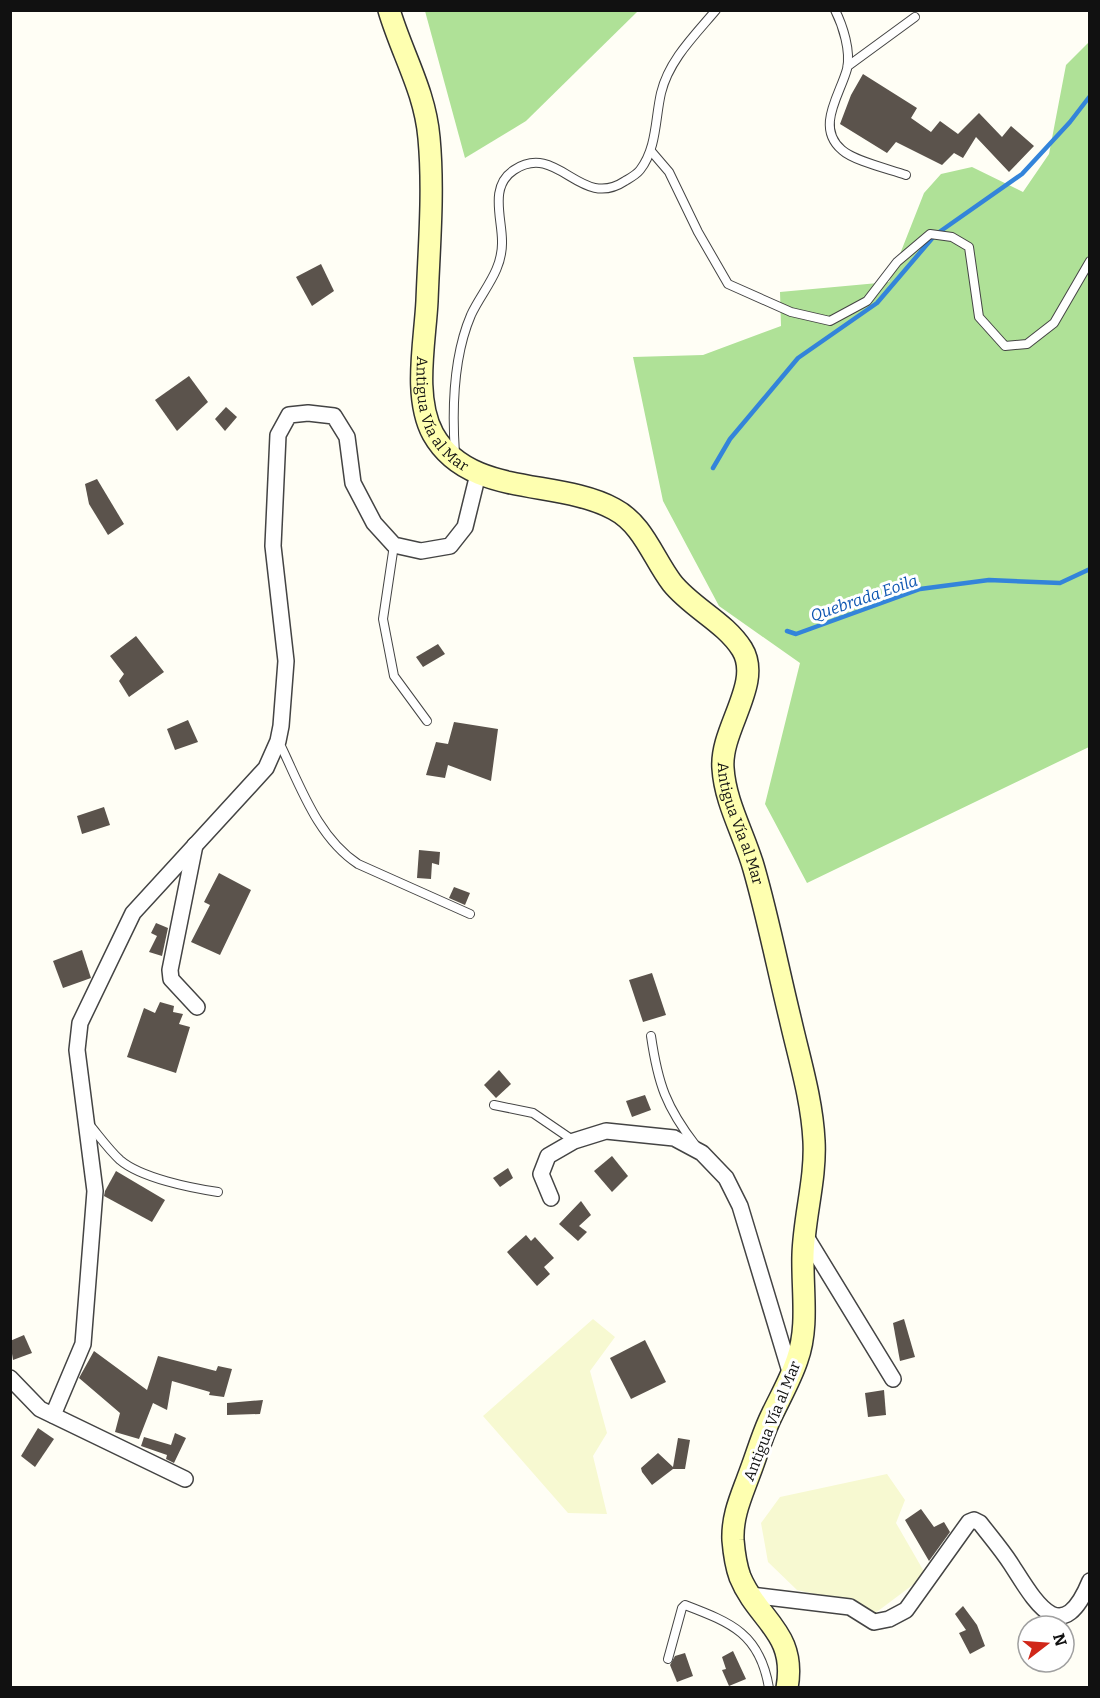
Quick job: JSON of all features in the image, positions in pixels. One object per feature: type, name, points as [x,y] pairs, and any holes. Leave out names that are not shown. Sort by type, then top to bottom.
[{"type":"main road","name":"Antigua Vía al Mar","points":[[389,10],[416,76],[424,104],[429,136],[431,214],[423,385],[425,408],[431,430],[455,462],[478,474],[591,497],[620,512],[636,527],[674,585],[741,647],[749,664],[747,683],[724,747],[723,768],[728,792],[753,865],[809,1102],[814,1141],[813,1173],[805,1235],[804,1330],[799,1355],[766,1428],[735,1510],[733,1540],[741,1580],[778,1630],[788,1653],[790,1670],[787,1688]]},
{"type":"street","points":[[53,1415],[83,1344],[94,1191],[88,1123],[77,1050],[80,1023],[133,914],[266,768],[278,741],[286,661],[273,546],[278,435],[289,415],[308,413],[334,416],[347,436],[353,483],[374,523],[394,545],[421,551],[450,546],[465,527],[478,474]]},
{"type":"street","points":[[195,845],[170,970],[171,979],[196,1007]]},
{"type":"street","points":[[551,1198],[541,1174],[548,1156],[574,1141],[606,1131],[674,1138],[702,1153],[726,1178],[740,1206],[791,1375]]},
{"type":"street","points":[[805,1235],[893,1379]]},
{"type":"street","points":[[10,1378],[40,1409],[185,1479]]},
{"type":"street","points":[[752,1595],[850,1607],[874,1622],[889,1619],[906,1610],[969,1522],[974,1520],[980,1523],[1009,1560],[1040,1607],[1054,1615],[1064,1616],[1075,1608],[1089,1581]]},
{"type":"lane","points":[[455,462],[453,421],[460,349],[471,315],[499,264],[503,243],[498,207],[500,185],[513,170],[533,162],[559,167],[583,186],[601,190],[617,187],[639,172],[651,151],[661,91],[672,65],[716,10]]},
{"type":"lane","points":[[835,10],[843,27],[848,66],[829,118],[833,140],[843,151],[906,175]]},
{"type":"lane","points":[[848,66],[915,17]]},
{"type":"lane","points":[[651,151],[669,172],[698,232],[728,284],[791,312],[830,321],[867,301],[897,262],[930,234],[947,237],[969,247],[979,317],[1005,346],[1028,345],[1054,323],[1089,261]]},
{"type":"lane","points":[[394,545],[383,619],[394,676],[427,721]]},
{"type":"lane","points":[[278,741],[326,836],[344,855],[357,864],[470,914]]},
{"type":"lane","points":[[651,1036],[657,1078],[675,1118],[702,1153]]},
{"type":"lane","points":[[494,1105],[533,1113],[574,1141]]},
{"type":"lane","points":[[88,1123],[121,1161],[133,1168],[183,1187],[218,1192]]},
{"type":"lane","points":[[668,1659],[682,1608],[685,1605],[741,1632],[754,1644],[761,1656],[769,1688]]},
{"type":"green space","points":[[425,10],[638,11],[526,121],[465,158]]},
{"type":"green space","points":[[1089,42],[1089,747],[807,883],[765,804],[800,663],[719,606],[663,501],[633,357],[703,355],[781,326],[780,292],[889,282],[924,193],[941,174],[972,167],[1023,192],[1049,154],[1066,65]]},
{"type":"green space","points":[[593,1319],[615,1337],[590,1371],[607,1433],[593,1456],[607,1514],[568,1513],[483,1416]]},
{"type":"green space","points":[[887,1474],[905,1500],[896,1523],[926,1575],[874,1614],[857,1603],[797,1590],[768,1562],[761,1523],[780,1497]]},
{"type":"building","points":[[863,74],[917,108],[911,118],[931,132],[940,121],[958,134],[979,113],[1002,137],[1011,126],[1034,146],[1009,172],[976,137],[963,158],[954,153],[942,165],[896,142],[887,153],[840,124],[851,95]]},
{"type":"building","points":[[321,264],[334,291],[312,306],[296,277]]},
{"type":"building","points":[[189,376],[208,402],[177,431],[155,400]]},
{"type":"building","points":[[226,407],[237,417],[225,431],[215,419]]},
{"type":"building","points":[[97,479],[124,524],[108,535],[89,504],[85,484]]},
{"type":"building","points":[[136,636],[164,672],[129,697],[119,681],[124,674],[110,656]]},
{"type":"building","points":[[438,644],[445,654],[423,667],[416,657]]},
{"type":"building","points":[[188,720],[198,742],[175,750],[167,729]]},
{"type":"building","points":[[454,722],[498,729],[491,781],[448,765],[445,778],[426,775],[436,742],[448,744]]},
{"type":"building","points":[[104,807],[110,825],[82,834],[77,816]]},
{"type":"building","points":[[419,850],[440,852],[439,865],[432,863],[431,879],[417,878]]},
{"type":"building","points":[[219,873],[251,890],[220,955],[191,942],[210,905],[204,902]]},
{"type":"building","points":[[454,887],[470,893],[465,905],[449,898]]},
{"type":"building","points":[[156,923],[168,928],[162,956],[149,952],[157,936],[151,933]]},
{"type":"building","points":[[82,950],[91,978],[63,988],[53,961]]},
{"type":"building","points":[[652,973],[666,1015],[643,1022],[629,980]]},
{"type":"building","points":[[160,1002],[174,1006],[173,1012],[183,1014],[179,1024],[190,1027],[176,1073],[127,1057],[144,1008],[155,1013]]},
{"type":"building","points":[[499,1070],[511,1084],[496,1098],[484,1085]]},
{"type":"building","points":[[645,1095],[651,1110],[632,1117],[626,1101]]},
{"type":"building","points":[[612,1156],[628,1176],[612,1192],[594,1171]]},
{"type":"building","points":[[508,1168],[513,1178],[500,1187],[493,1178]]},
{"type":"building","points":[[116,1171],[165,1200],[152,1222],[104,1196]]},
{"type":"building","points":[[581,1201],[591,1215],[579,1226],[587,1232],[578,1241],[559,1224]]},
{"type":"building","points":[[526,1235],[531,1241],[535,1237],[554,1258],[544,1267],[550,1274],[537,1286],[507,1252]]},
{"type":"building","points":[[904,1319],[915,1357],[900,1361],[893,1323]]},
{"type":"building","points":[[24,1335],[32,1353],[13,1360],[10,1341]]},
{"type":"building","points":[[645,1340],[666,1382],[631,1399],[610,1358]]},
{"type":"building","points":[[94,1351],[147,1390],[158,1356],[216,1371],[218,1366],[232,1369],[224,1397],[209,1395],[210,1392],[172,1381],[167,1410],[153,1403],[139,1439],[115,1432],[120,1413],[79,1378]]},
{"type":"building","points":[[884,1390],[886,1415],[868,1417],[865,1393]]},
{"type":"building","points":[[263,1400],[260,1414],[227,1415],[227,1403]]},
{"type":"building","points":[[38,1428],[54,1439],[35,1467],[21,1456]]},
{"type":"building","points":[[175,1433],[186,1438],[174,1463],[166,1459],[167,1455],[141,1446],[144,1437],[171,1445]]},
{"type":"building","points":[[678,1438],[690,1440],[685,1469],[673,1469],[652,1485],[641,1468],[658,1453],[673,1467]]},
{"type":"building","points":[[921,1509],[934,1527],[944,1522],[950,1532],[929,1561],[905,1520]]},
{"type":"building","points":[[963,1606],[977,1625],[985,1646],[970,1654],[959,1633],[966,1630],[955,1614]]},
{"type":"building","points":[[733,1651],[746,1679],[729,1686],[722,1670],[726,1669],[722,1657]]},
{"type":"building","points":[[685,1653],[693,1676],[677,1682],[670,1665],[675,1656]]},
{"type":"waterway","points":[[713,468],[730,439],[798,358],[877,303],[935,235],[1022,174],[1070,122],[1090,96]]},
{"type":"waterway","name":"Quebrada Eoila","points":[[787,631],[796,634],[920,589],[989,580],[1060,583],[1090,569]]}]
